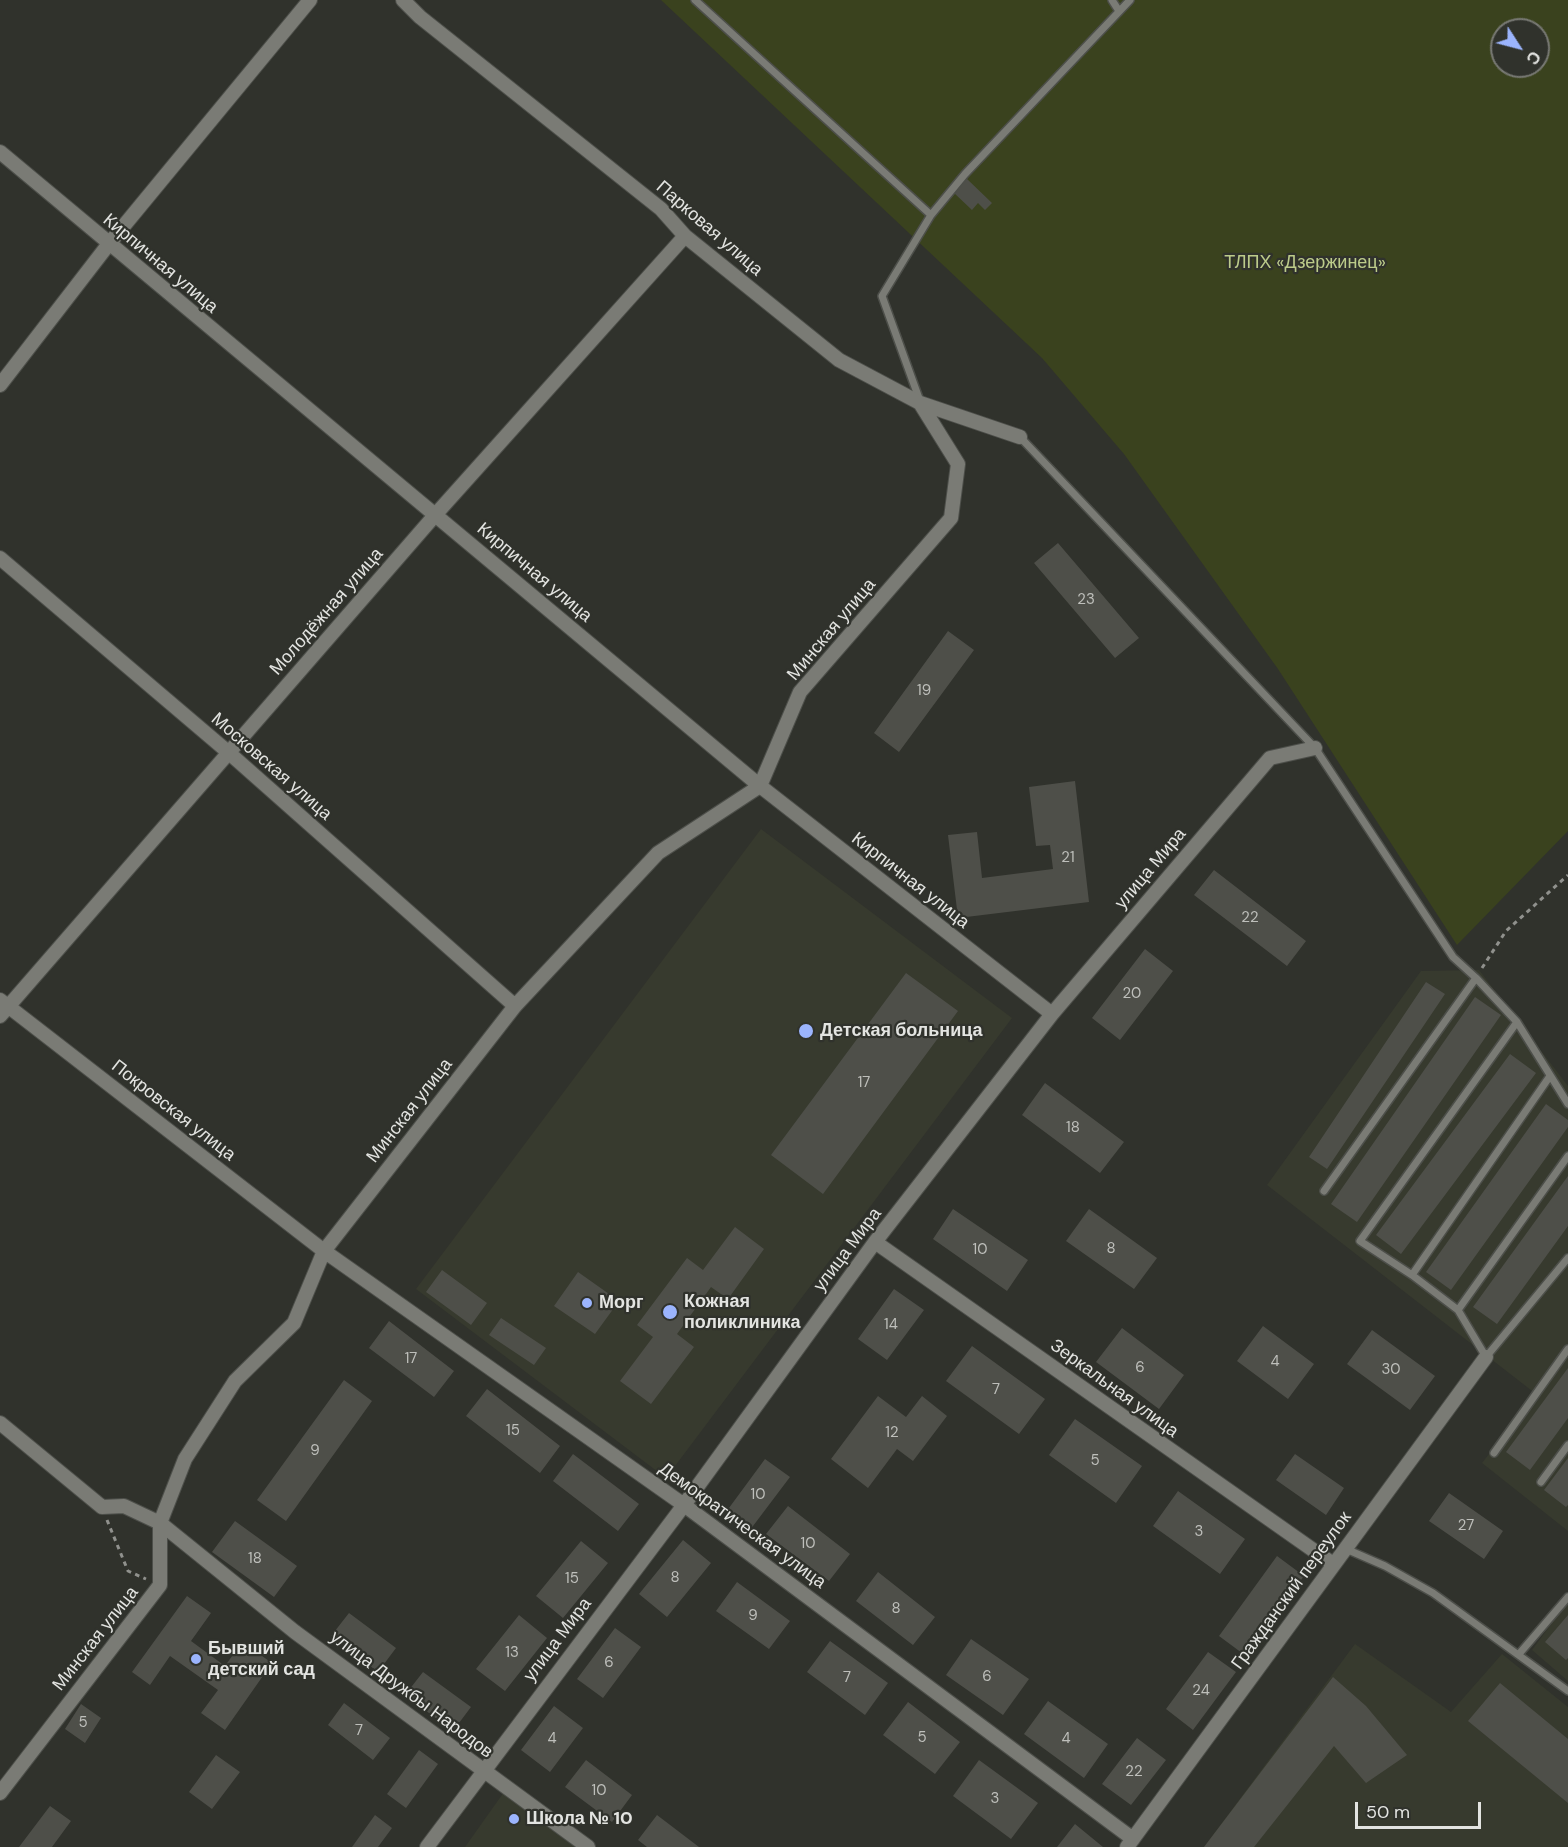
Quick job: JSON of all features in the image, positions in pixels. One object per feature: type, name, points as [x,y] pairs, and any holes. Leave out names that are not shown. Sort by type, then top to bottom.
[{"type":"street","points":[[0,385],[108,245],[310,0]]},
{"type":"street","name":"Парковая улица","points":[[403,0],[420,17],[661,209],[685,236],[839,360],[920,403],[1020,436]]},
{"type":"street","name":"Кирпичная улица","points":[[0,152],[108,245],[436,514],[760,786],[1052,1014]]},
{"type":"street","name":"Молодёжная улица","points":[[3,1007],[436,514],[685,236]]},
{"type":"street","name":"Минская улица","points":[[0,1793],[160,1585],[160,1523],[185,1459],[235,1381],[294,1323],[324,1251],[515,1006],[658,853],[760,786],[801,692],[951,518],[958,464],[920,403]]},
{"type":"street","name":"Московская улица","points":[[0,558],[228,752],[515,1006]]},
{"type":"street","name":"улица Мира","points":[[427,1847],[684,1505],[875,1242],[1052,1014],[1270,758],[1315,748]]},
{"type":"street","name":"Покровская улица","points":[[3,1007],[324,1251]]},
{"type":"street","name":"Зеркальная улица","points":[[875,1242],[1333,1564]]},
{"type":"street","name":"Демократическая улица","points":[[324,1251],[684,1505],[1130,1843]]},
{"type":"street","name":"Гражданский переулок","points":[[1130,1843],[1486,1357]]},
{"type":"street","points":[[0,1423],[102,1507]]},
{"type":"street","name":"улица Дружбы Народов","points":[[102,1507],[124,1506],[160,1523],[295,1632],[588,1847]]},
{"type":"lane","points":[[695,0],[930,215]]},
{"type":"lane","points":[[1112,0],[1119,11]]},
{"type":"lane","points":[[920,403],[882,296],[930,215],[965,174],[1130,0]]},
{"type":"lane","points":[[1020,436],[1315,748],[1453,957],[1517,1022],[1568,1104]]},
{"type":"lane","points":[[1324,1191],[1476,978]]},
{"type":"lane","points":[[1517,1022],[1360,1241],[1412,1275],[1458,1310],[1486,1357],[1568,1258]]},
{"type":"lane","points":[[1412,1275],[1550,1076]]},
{"type":"lane","points":[[1458,1310],[1568,1156]]},
{"type":"lane","points":[[1494,1453],[1568,1349]]},
{"type":"lane","points":[[1541,1482],[1568,1445]]},
{"type":"lane","points":[[1346,1549],[1385,1566],[1433,1593],[1568,1690]]},
{"type":"lane","points":[[1520,1654],[1568,1598]]},
{"type":"path","points":[[1476,978],[1506,931],[1568,875]]},
{"type":"path","points":[[102,1507],[128,1571],[160,1585]]},
{"type":"shaded area","points":[[761,829],[1012,1018],[666,1478],[416,1289]]},
{"type":"shaded area","points":[[1479,970],[1568,1086],[1568,1531],[1482,1463],[1536,1394],[1267,1185],[1421,971]]},
{"type":"shaded area","points":[[1568,1601],[1568,1681],[1532,1650]]},
{"type":"shaded area","points":[[1355,1644],[1451,1712],[1502,1654],[1568,1707],[1568,1847],[1204,1847]]},
{"type":"shaded area","name":"Школа № 10","points":[[504,1792],[581,1847],[465,1847]]},
{"type":"green space","name":"ТЛПХ «Дзержинец»","points":[[661,0],[1568,0],[1568,831],[1457,945],[1278,669],[1124,454],[1042,358]]},
{"type":"building","points":[[966,178],[992,203],[985,210],[978,203],[972,210],[953,192]]},
{"type":"building","points":[[1058,543],[1139,638],[1115,658],[1034,563]]},
{"type":"building","points":[[948,631],[974,650],[899,752],[874,733]]},
{"type":"building","points":[[1075,781],[1089,902],[958,918],[948,835],[977,832],[982,878],[1053,869],[1050,845],[1036,846],[1029,787]]},
{"type":"building","points":[[1214,870],[1306,941],[1287,966],[1194,895]]},
{"type":"building","points":[[1145,949],[1173,971],[1120,1040],[1092,1018]]},
{"type":"building","points":[[906,973],[958,1011],[823,1194],[771,1155]]},
{"type":"building","points":[[1426,982],[1445,994],[1327,1169],[1309,1157]]},
{"type":"building","points":[[1475,997],[1501,1015],[1357,1222],[1331,1204]]},
{"type":"building","points":[[1510,1054],[1536,1073],[1401,1254],[1376,1235]]},
{"type":"building","points":[[1045,1083],[1124,1142],[1100,1173],[1022,1115]]},
{"type":"building","points":[[1546,1104],[1568,1120],[1568,1127],[1451,1290],[1426,1272]]},
{"type":"building","points":[[1568,1176],[1568,1226],[1497,1324],[1473,1307]]},
{"type":"building","points":[[953,1209],[1028,1260],[1007,1291],[933,1239]]},
{"type":"building","points":[[1089,1209],[1157,1258],[1134,1289],[1066,1241]]},
{"type":"building","name":"Кожная поликлиника","points":[[735,1227],[764,1249],[728,1299],[711,1287],[677,1334],[694,1347],[651,1404],[620,1381],[653,1337],[637,1325],[687,1258],[703,1270]]},
{"type":"building","points":[[442,1270],[487,1303],[471,1325],[426,1292]]},
{"type":"building","name":"Морг","points":[[578,1272],[619,1301],[595,1334],[554,1306]]},
{"type":"building","points":[[894,1289],[924,1310],[887,1360],[858,1339]]},
{"type":"building","points":[[501,1318],[546,1348],[534,1365],[489,1335]]},
{"type":"building","points":[[389,1321],[454,1371],[434,1397],[369,1348]]},
{"type":"building","points":[[1263,1326],[1314,1364],[1288,1399],[1237,1361]]},
{"type":"building","points":[[1122,1328],[1184,1375],[1159,1409],[1096,1362]]},
{"type":"building","points":[[1372,1330],[1435,1376],[1410,1410],[1347,1364]]},
{"type":"building","points":[[972,1346],[1045,1399],[1019,1434],[946,1381]]},
{"type":"building","points":[[1568,1368],[1568,1418],[1530,1470],[1506,1452]]},
{"type":"building","points":[[344,1380],[372,1401],[286,1521],[257,1500]]},
{"type":"building","points":[[487,1389],[560,1446],[540,1473],[466,1416]]},
{"type":"building","points":[[878,1396],[906,1417],[922,1396],[947,1416],[913,1461],[897,1449],[868,1488],[831,1459]]},
{"type":"building","points":[[1075,1419],[1142,1466],[1116,1503],[1049,1455]]},
{"type":"building","points":[[573,1454],[639,1504],[618,1531],[553,1481]]},
{"type":"building","points":[[1295,1454],[1344,1488],[1326,1515],[1276,1480]]},
{"type":"building","points":[[1568,1458],[1568,1505],[1566,1507],[1544,1490]]},
{"type":"building","points":[[765,1459],[790,1477],[750,1530],[726,1512]]},
{"type":"building","points":[[1178,1491],[1245,1539],[1220,1574],[1153,1526]]},
{"type":"building","points":[[1449,1493],[1503,1531],[1484,1559],[1429,1521]]},
{"type":"building","points":[[788,1506],[850,1554],[829,1581],[766,1534]]},
{"type":"building","points":[[235,1521],[297,1566],[274,1597],[212,1552]]},
{"type":"building","points":[[683,1540],[711,1563],[667,1617],[639,1594]]},
{"type":"building","points":[[581,1541],[608,1563],[563,1618],[536,1596]]},
{"type":"building","points":[[1277,1556],[1304,1576],[1246,1656],[1219,1636]]},
{"type":"building","points":[[878,1572],[935,1617],[913,1645],[856,1601]]},
{"type":"building","points":[[737,1582],[790,1621],[769,1649],[716,1611]]},
{"type":"building","name":"Бывший детский сад","points":[[187,1596],[211,1613],[191,1641],[225,1666],[242,1642],[272,1663],[225,1730],[201,1713],[218,1690],[170,1656],[150,1685],[132,1672]]},
{"type":"building","points":[[349,1613],[396,1648],[378,1672],[331,1636]]},
{"type":"building","points":[[519,1615],[547,1638],[505,1691],[476,1669]]},
{"type":"building","points":[[1568,1615],[1568,1658],[1566,1660],[1545,1642]]},
{"type":"building","points":[[615,1628],[641,1647],[603,1698],[577,1679]]},
{"type":"building","points":[[971,1639],[1029,1679],[1003,1715],[946,1675]]},
{"type":"building","points":[[830,1641],[888,1683],[865,1715],[807,1672]]},
{"type":"building","points":[[1208,1652],[1236,1672],[1193,1730],[1166,1709]]},
{"type":"building","points":[[423,1672],[471,1707],[453,1731],[405,1695]]},
{"type":"building","points":[[1333,1677],[1366,1706],[1407,1755],[1366,1783],[1334,1746],[1254,1847],[1204,1847]]},
{"type":"building","points":[[1500,1683],[1568,1739],[1568,1803],[1468,1721]]},
{"type":"building","points":[[1048,1701],[1108,1744],[1084,1778],[1024,1734]]},
{"type":"building","points":[[908,1702],[960,1742],[935,1774],[883,1735]]},
{"type":"building","points":[[344,1703],[390,1738],[373,1760],[328,1725]]},
{"type":"building","points":[[81,1704],[101,1718],[85,1743],[65,1729]]},
{"type":"building","points":[[554,1706],[583,1728],[550,1772],[521,1750]]},
{"type":"building","points":[[1137,1738],[1166,1760],[1131,1805],[1102,1784]]},
{"type":"building","points":[[419,1750],[438,1764],[406,1808],[387,1794]]},
{"type":"building","points":[[216,1755],[240,1772],[212,1809],[189,1792]]},
{"type":"building","points":[[586,1760],[632,1795],[612,1822],[565,1787]]},
{"type":"building","points":[[979,1760],[1038,1803],[1011,1839],[953,1796]]},
{"type":"building","points":[[50,1806],[71,1821],[52,1847],[19,1847]]},
{"type":"building","points":[[375,1815],[392,1828],[378,1847],[352,1847]]},
{"type":"building","points":[[657,1815],[699,1847],[647,1847],[638,1840]]},
{"type":"building","points":[[1075,1824],[1103,1847],[1057,1847]]},
{"type":"place","name":"Детская больница","points":[[806,1031]]},
{"type":"place","name":"Морг","points":[[587,1303]]},
{"type":"place","name":"Кожная поликлиника","points":[[670,1312]]},
{"type":"place","name":"Бывший детский сад","points":[[196,1659]]},
{"type":"place","name":"Школа № 10","points":[[514,1819]]}]
